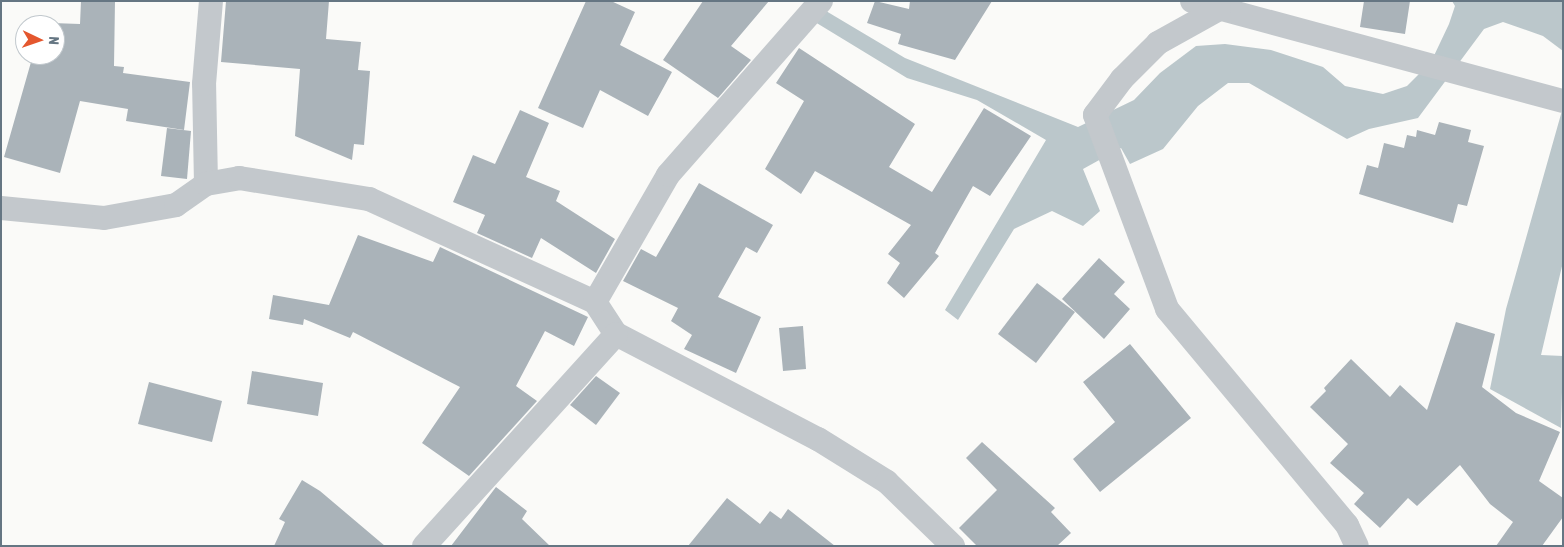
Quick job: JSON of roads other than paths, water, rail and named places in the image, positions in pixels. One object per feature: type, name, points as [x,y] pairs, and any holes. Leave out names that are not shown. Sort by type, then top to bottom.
[{"type":"street","points":[[206,184],[204,84],[210,1]]},
{"type":"street","points":[[596,302],[668,175],[821,1]]},
{"type":"street","points":[[1192,1],[1556,98]]},
{"type":"street","points":[[1219,9],[1158,44],[1122,79],[1095,115],[1167,309],[1342,519],[1358,546]]},
{"type":"street","points":[[1,208],[104,218],[176,205],[206,184],[239,178],[368,199],[596,302],[616,334],[818,439],[887,482],[953,546]]},
{"type":"street","points":[[424,546],[616,334]]}]
